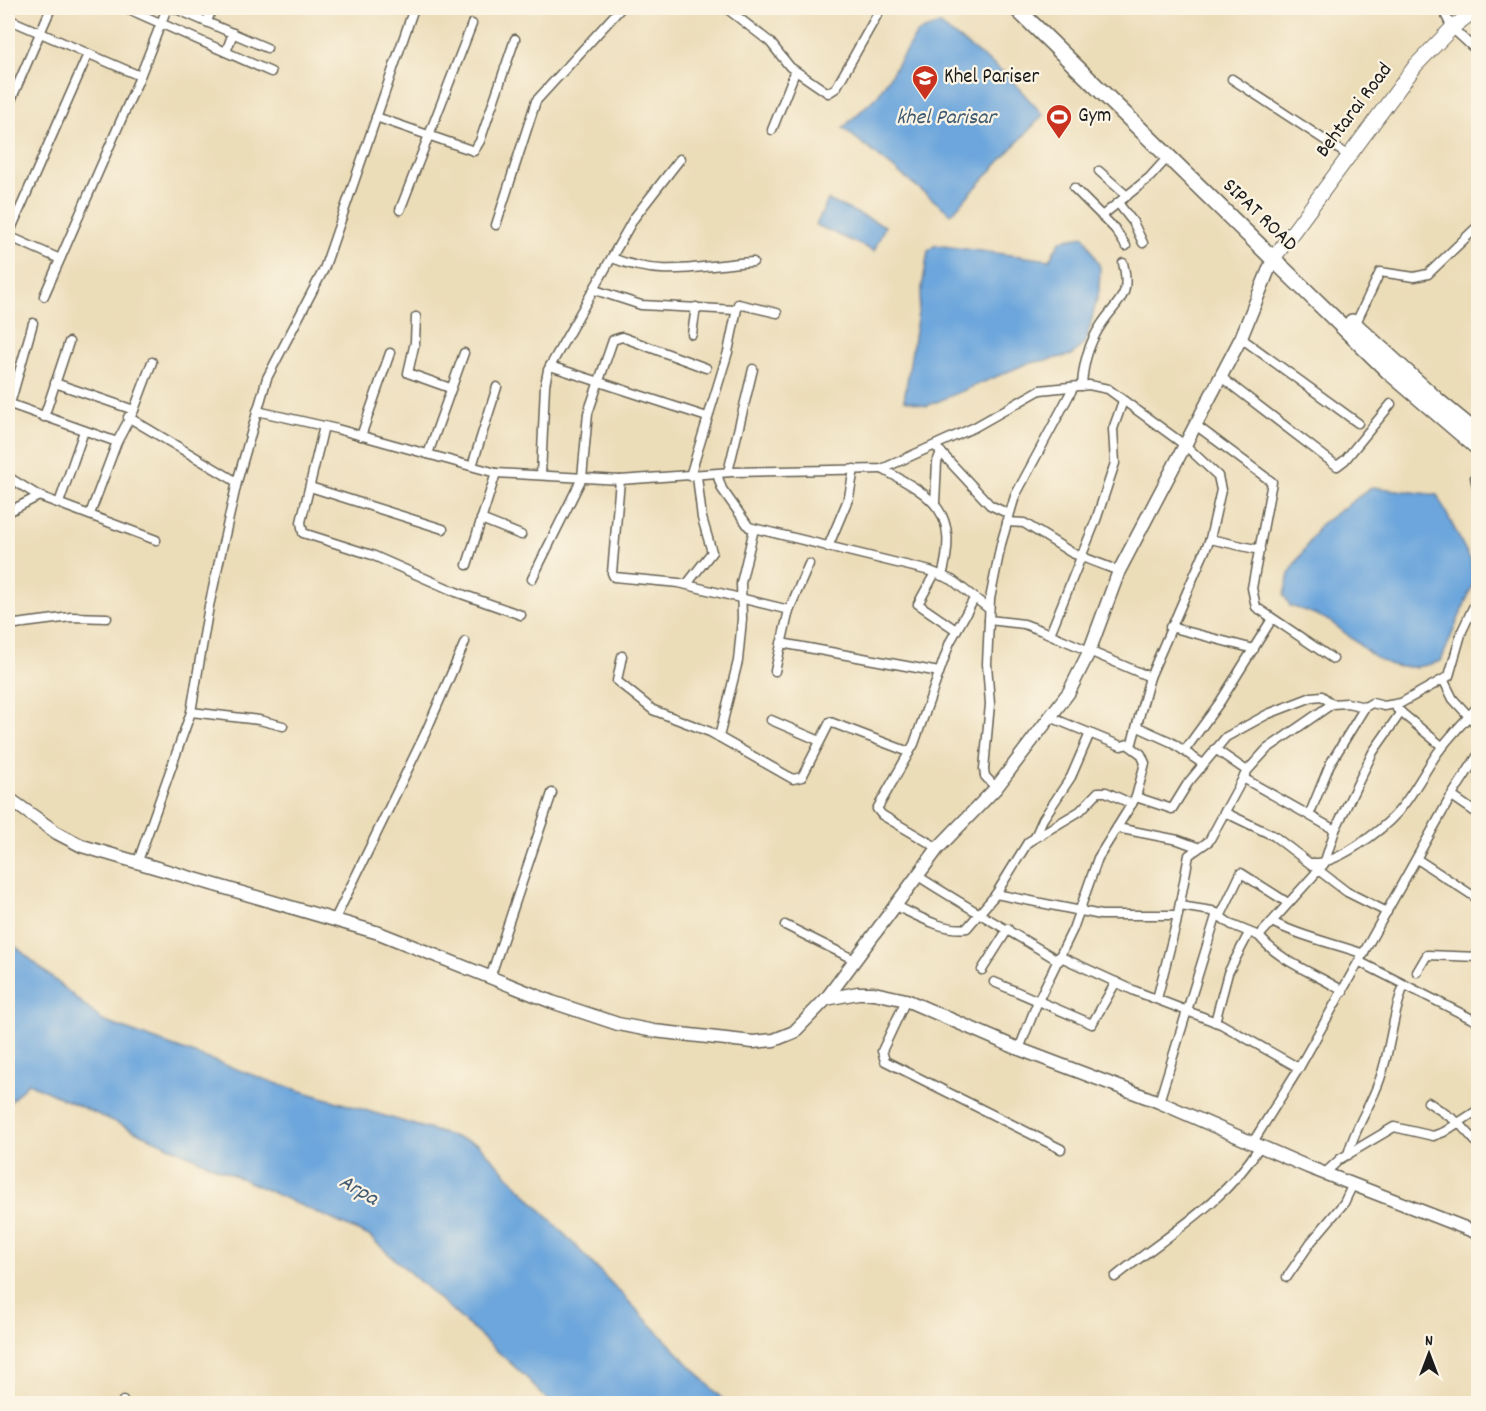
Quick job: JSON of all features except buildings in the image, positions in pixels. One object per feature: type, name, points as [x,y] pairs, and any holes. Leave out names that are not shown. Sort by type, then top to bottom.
[{"type":"highway","name":"SIPAT ROAD","points":[[1016,8],[1168,157],[1439,402],[1479,434]]},
{"type":"highway","name":"SIPAT ROAD","points":[[1030,8],[1388,371],[1479,448]]},
{"type":"main road","name":"Behtarai Road","points":[[1276,255],[1416,65],[1452,28],[1478,8]]},
{"type":"street","points":[[8,108],[51,8]]},
{"type":"street","points":[[126,8],[270,72]]},
{"type":"street","points":[[44,296],[140,76],[166,8]]},
{"type":"street","points":[[174,8],[267,48]]},
{"type":"street","points":[[207,22],[212,8]]},
{"type":"street","points":[[138,861],[191,712],[209,606],[237,482],[267,378],[324,269],[414,8]]},
{"type":"street","points":[[496,225],[536,101],[621,8]]},
{"type":"street","points":[[726,8],[770,42],[795,72],[824,92],[832,92],[881,8]]},
{"type":"street","points":[[1442,8],[1452,28],[1479,52]]},
{"type":"street","points":[[8,19],[140,76]]},
{"type":"street","points":[[400,210],[472,24]]},
{"type":"street","points":[[226,52],[233,33]]},
{"type":"street","points":[[376,117],[469,151],[477,148],[515,39]]},
{"type":"street","points":[[60,259],[8,236],[88,54]]},
{"type":"street","points":[[772,130],[795,72]]},
{"type":"street","points":[[1232,79],[1348,156]]},
{"type":"street","points":[[1103,216],[1168,157]]},
{"type":"street","points":[[541,476],[545,386],[550,366],[644,203],[680,159]]},
{"type":"street","points":[[1099,171],[1127,196]]},
{"type":"street","points":[[1074,188],[1103,216],[1126,246]]},
{"type":"street","points":[[1118,203],[1133,222],[1143,243]]},
{"type":"street","points":[[1355,325],[1380,272],[1414,277],[1428,274],[1479,226]]},
{"type":"street","points":[[8,798],[57,833],[82,846],[380,933],[490,978],[618,1024],[654,1031],[753,1042],[774,1040],[794,1032],[826,999],[938,848],[996,788],[1069,692],[1089,652],[1119,571],[1197,426],[1241,338],[1276,255]]},
{"type":"street","points":[[612,258],[651,270],[753,262]]},
{"type":"street","points":[[996,788],[986,776],[984,769],[990,705],[989,609],[1008,518],[1021,481],[1077,387],[1099,327],[1113,313],[1126,288],[1123,263]]},
{"type":"street","points":[[595,290],[641,305],[736,310]]},
{"type":"street","points":[[687,584],[712,552],[702,518],[694,476],[707,417],[731,341],[736,310],[738,304],[742,303],[777,313]]},
{"type":"street","points":[[692,334],[696,307]]},
{"type":"street","points":[[416,316],[414,352],[408,373],[450,388]]},
{"type":"street","points":[[33,323],[9,400],[15,406],[117,442]]},
{"type":"street","points":[[532,579],[582,478],[588,413],[613,340],[618,337],[706,368]]},
{"type":"street","points":[[1241,338],[1358,423]]},
{"type":"street","points":[[44,417],[69,342]]},
{"type":"street","points":[[361,436],[390,353]]},
{"type":"street","points":[[428,454],[464,354]]},
{"type":"street","points":[[90,514],[117,442],[152,362]]},
{"type":"street","points":[[550,366],[707,417]]},
{"type":"street","points":[[728,472],[753,369]]},
{"type":"street","points":[[1221,377],[1337,466],[1346,460],[1391,404]]},
{"type":"street","points":[[55,383],[131,414],[237,482]]},
{"type":"street","points":[[257,411],[324,426],[496,473],[620,480],[728,472],[882,469],[938,450],[1040,390],[1089,385],[1108,389],[1186,446],[1213,471],[1220,482],[1220,500],[1210,539],[1150,676],[1138,727],[1130,746]]},
{"type":"street","points":[[472,466],[497,387]]},
{"type":"street","points":[[1050,634],[1082,557],[1115,463],[1113,429],[1123,401]]},
{"type":"street","points":[[324,426],[301,522],[303,533],[372,555],[456,592],[521,615]]},
{"type":"street","points":[[1197,426],[1272,482],[1252,595],[1257,607],[1333,659]]},
{"type":"street","points":[[59,503],[84,431]]},
{"type":"street","points":[[935,503],[938,450]]},
{"type":"street","points":[[938,450],[990,505],[1008,518],[1030,525],[1082,557],[1119,571]]},
{"type":"street","points":[[882,469],[912,486],[935,503],[944,517],[949,540],[939,574],[918,604],[956,630]]},
{"type":"street","points":[[828,547],[849,496],[854,470]]},
{"type":"street","points":[[1479,470],[1475,477],[1479,491]]},
{"type":"street","points":[[467,565],[496,473]]},
{"type":"street","points":[[717,474],[722,489],[744,522],[754,529],[939,574],[989,609]]},
{"type":"street","points":[[8,477],[39,496],[156,540]]},
{"type":"street","points":[[620,480],[612,575],[618,579],[687,584],[789,610]]},
{"type":"street","points":[[310,488],[443,529]]},
{"type":"street","points":[[8,512],[39,496]]},
{"type":"street","points":[[481,519],[521,535]]},
{"type":"street","points":[[719,737],[739,651],[741,583],[754,529]]},
{"type":"street","points":[[1210,539],[1260,550]]},
{"type":"street","points":[[775,671],[789,610],[809,564]]},
{"type":"street","points":[[1393,706],[1444,681],[1451,671],[1462,631],[1479,597]]},
{"type":"street","points":[[938,848],[882,815],[877,809],[909,752],[926,714],[939,672],[956,630],[974,599]]},
{"type":"street","points":[[8,625],[61,618],[107,618]]},
{"type":"street","points":[[1185,750],[1272,619]]},
{"type":"street","points":[[989,620],[1024,624],[1150,676]]},
{"type":"street","points":[[1170,627],[1254,649]]},
{"type":"street","points":[[335,919],[411,763],[465,642]]},
{"type":"street","points":[[781,643],[939,672]]},
{"type":"street","points":[[622,656],[617,674],[620,685],[653,710],[719,737],[797,780],[802,777],[830,722],[909,752]]},
{"type":"street","points":[[1444,681],[1454,699],[1468,717],[1479,726]]},
{"type":"street","points":[[896,906],[956,928],[967,928],[996,894],[1021,850],[1035,837],[1080,811],[1098,792],[1172,809],[1203,764],[1236,730],[1268,714],[1318,696],[1332,704]]},
{"type":"street","points":[[1157,999],[1179,910],[1186,863],[1197,847],[1209,841],[1245,775],[1266,749],[1332,704],[1347,703],[1365,707]]},
{"type":"street","points":[[1310,813],[1330,764],[1365,707],[1372,703],[1393,706],[1443,747]]},
{"type":"street","points":[[1318,865],[1346,852],[1398,812],[1443,747],[1479,706]]},
{"type":"street","points":[[191,712],[259,720],[283,726]]},
{"type":"street","points":[[1259,936],[1318,865],[1373,752],[1401,712]]},
{"type":"street","points":[[1019,1049],[1038,1001],[1060,959],[1080,912],[1098,858],[1134,801],[1146,763],[1142,754],[1130,746],[1121,746],[1050,717]]},
{"type":"street","points":[[771,720],[820,741]]},
{"type":"street","points":[[1138,727],[1185,750],[1203,764]]},
{"type":"street","points":[[1035,837],[1043,819],[1071,777],[1090,733]]},
{"type":"street","points":[[1215,750],[1245,775],[1335,830]]},
{"type":"street","points":[[1115,1277],[1180,1229],[1225,1191],[1246,1168],[1256,1144],[1452,796],[1479,755]]},
{"type":"street","points":[[490,978],[552,793]]},
{"type":"street","points":[[1452,796],[1479,814]]},
{"type":"street","points":[[1224,812],[1274,836],[1318,865],[1347,892],[1387,912]]},
{"type":"street","points":[[1117,828],[1178,840],[1197,847]]},
{"type":"street","points":[[1417,859],[1479,899]]},
{"type":"street","points":[[1159,1102],[1219,914],[1241,873],[1288,903]]},
{"type":"street","points":[[918,876],[979,914],[1060,959],[1215,1022],[1299,1068]]},
{"type":"street","points":[[996,894],[1080,912],[1120,917],[1179,910],[1219,914],[1232,925],[1259,936],[1285,960],[1312,972],[1343,991]]},
{"type":"street","points":[[1272,922],[1300,936],[1320,938],[1362,958],[1404,985],[1479,1022]]},
{"type":"street","points":[[785,925],[855,960]]},
{"type":"street","points":[[982,970],[1008,929]]},
{"type":"street","points":[[1215,1022],[1228,973],[1249,933]]},
{"type":"street","points":[[1417,972],[1427,955],[1479,957]]},
{"type":"street","points":[[994,981],[1092,1024],[1116,982]]},
{"type":"street","points":[[1348,1155],[1353,1136],[1380,1080],[1387,1056],[1395,1010],[1404,985]]},
{"type":"street","points":[[826,999],[866,993],[892,995],[906,1000],[1019,1049],[1159,1102],[1325,1173],[1479,1233]]},
{"type":"street","points":[[906,1000],[882,1051],[885,1061],[1061,1149]]},
{"type":"street","points":[[1428,1102],[1459,1123],[1479,1144]]},
{"type":"street","points":[[1325,1173],[1336,1162],[1397,1126],[1433,1136],[1479,1110]]},
{"type":"street","points":[[1287,1277],[1324,1223],[1344,1203],[1353,1184]]},
{"type":"water","name":"khel Parisar","points":[[939,24],[1007,75],[1043,115],[951,214],[843,128],[878,95],[917,33]]},
{"type":"water","points":[[828,200],[885,226],[874,251],[816,225]]},
{"type":"water","points":[[1084,236],[1100,267],[1099,291],[1086,341],[1072,355],[1026,364],[927,406],[904,400],[928,251],[936,245],[1049,260],[1061,240]]},
{"type":"water","points":[[1372,487],[1437,495],[1471,561],[1473,584],[1441,661],[1421,666],[1391,665],[1368,652],[1329,621],[1290,606],[1284,595],[1289,574],[1320,525]]},
{"type":"water","name":"Arpa","points":[[8,940],[103,1021],[278,1084],[478,1144],[726,1403],[550,1403],[526,1377],[369,1236],[28,1083],[8,1104]]},
{"type":"place","name":"Khel Pariser","points":[[925,101]]},
{"type":"place","name":"Gym","points":[[1059,140]]}]
